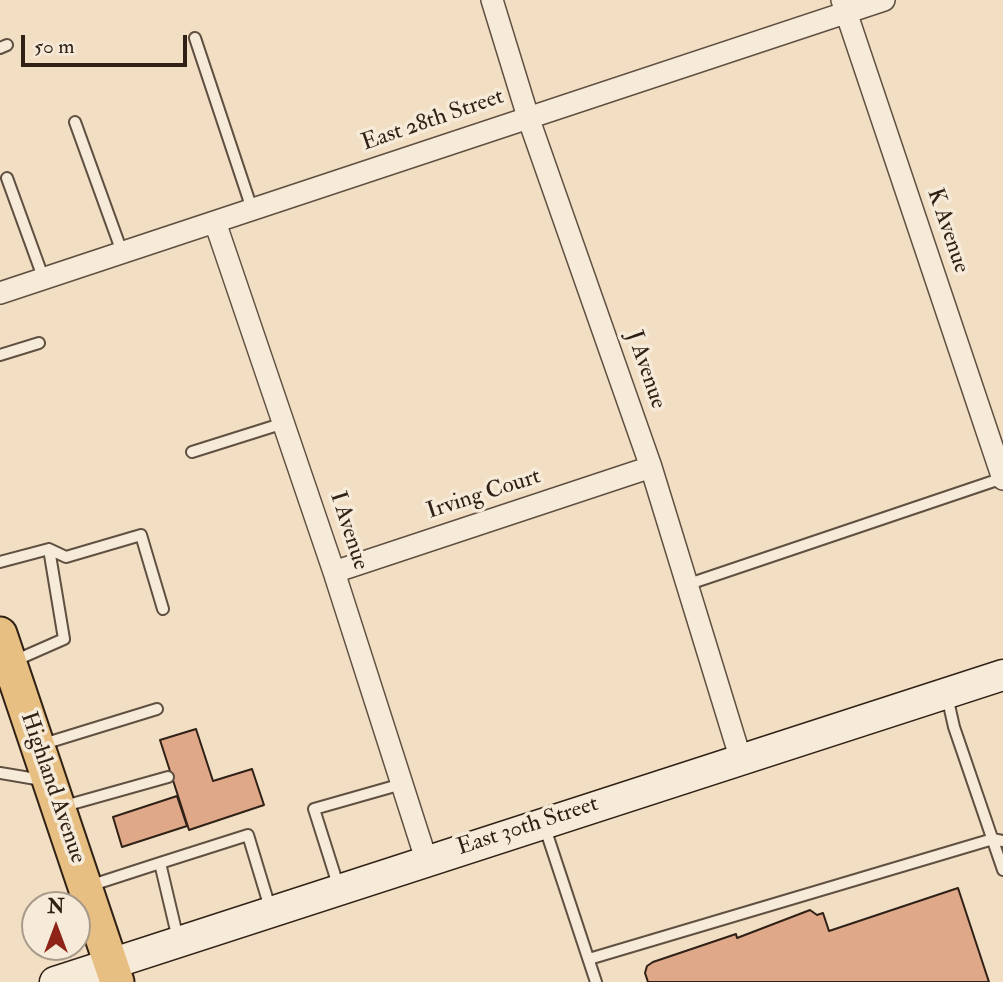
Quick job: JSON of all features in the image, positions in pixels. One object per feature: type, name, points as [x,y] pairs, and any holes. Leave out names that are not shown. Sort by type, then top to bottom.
[{"type":"main road","name":"Highland Avenue","points":[[5,648],[114,973]]},
{"type":"main road","name":"East 30th Street","points":[[55,982],[114,973],[179,942],[426,859],[1003,675]]},
{"type":"street","name":"J Avenue","points":[[492,0],[528,117],[651,467],[741,760]]},
{"type":"street","name":"East 28th Street","points":[[0,293],[528,117],[844,6],[884,0]]},
{"type":"street","name":"K Avenue","points":[[844,6],[1003,478]]},
{"type":"street","name":"I Avenue","points":[[215,222],[334,572],[426,859]]},
{"type":"street","name":"Irving Court","points":[[334,572],[651,467]]},
{"type":"lane","points":[[195,38],[251,209]]},
{"type":"lane","points":[[75,122],[122,252]]},
{"type":"lane","points":[[7,178],[43,277]]},
{"type":"lane","points":[[0,355],[38,343]]},
{"type":"lane","points":[[192,453],[284,424]]},
{"type":"lane","points":[[686,585],[1003,478]]},
{"type":"lane","points":[[0,562],[49,549],[66,557],[141,535],[163,608]]},
{"type":"lane","points":[[5,648],[64,639],[49,549]]},
{"type":"lane","points":[[947,693],[954,727],[998,840],[1003,870]]},
{"type":"lane","points":[[38,746],[157,709]]},
{"type":"lane","points":[[0,773],[54,795],[168,777]]},
{"type":"lane","points":[[340,888],[314,809],[402,784]]},
{"type":"lane","points":[[543,822],[596,982]]},
{"type":"lane","points":[[85,887],[247,835],[271,911]]},
{"type":"lane","points":[[589,959],[998,840]]},
{"type":"lane","points":[[160,863],[179,942]]},
{"type":"building","points":[[196,729],[213,781],[252,769],[264,805],[189,830],[160,740]]},
{"type":"building","points":[[177,796],[187,826],[122,847],[113,817]]},
{"type":"building","points":[[958,888],[989,982],[648,982],[645,973],[647,966],[653,962],[736,934],[737,938],[810,910],[817,915],[823,913],[829,931]]}]
